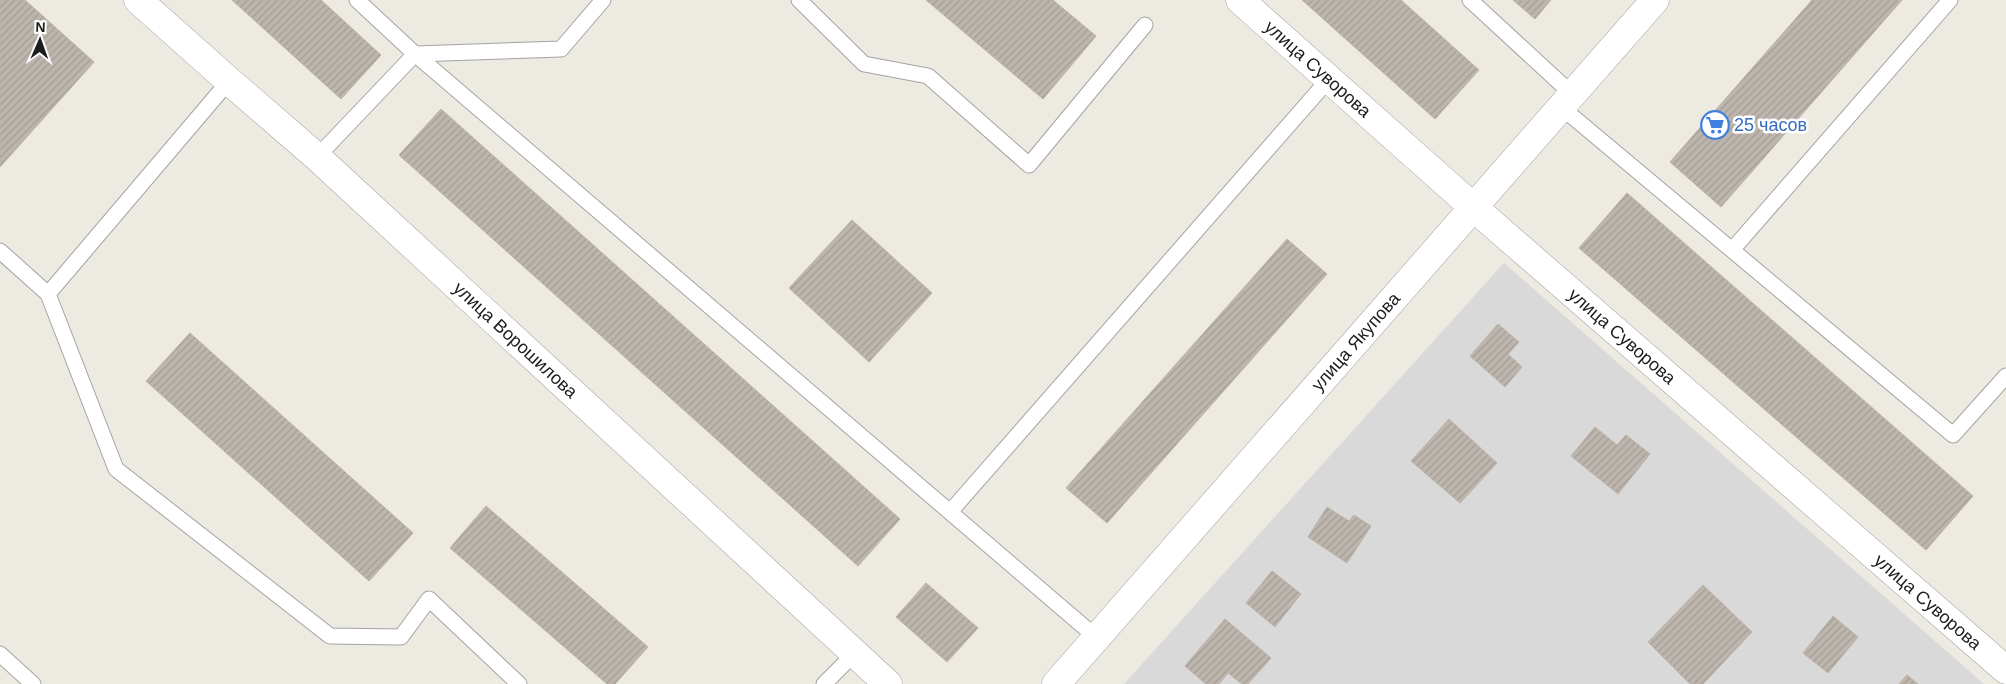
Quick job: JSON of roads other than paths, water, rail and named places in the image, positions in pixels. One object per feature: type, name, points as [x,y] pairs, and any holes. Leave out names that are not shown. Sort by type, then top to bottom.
[{"type":"street","name":"улица Ворошилова","points":[[138,0],[228,82],[317,157],[888,684]]},
{"type":"street","name":"улица Суворова","points":[[1240,0],[1473,207],[2004,664]]},
{"type":"street","name":"улица Якупова","points":[[1056,684],[1655,0]]},
{"type":"lane","points":[[357,0],[415,54],[1097,638]]},
{"type":"lane","points":[[317,157],[415,54],[561,49],[603,0]]},
{"type":"lane","points":[[799,0],[864,64],[928,76],[1029,165],[1145,25]]},
{"type":"lane","points":[[1470,0],[1567,101],[1732,250],[1953,435],[2006,376]]},
{"type":"lane","points":[[1732,250],[1950,0]]},
{"type":"lane","points":[[950,512],[1329,79]]},
{"type":"lane","points":[[48,294],[228,82]]},
{"type":"lane","points":[[0,251],[48,294],[116,469],[330,636],[401,637],[429,599],[519,684]]},
{"type":"lane","points":[[0,654],[33,684]]},
{"type":"lane","points":[[824,684],[854,654]]},
{"type":"place","name":"25 часов","points":[[1715,125]]}]
